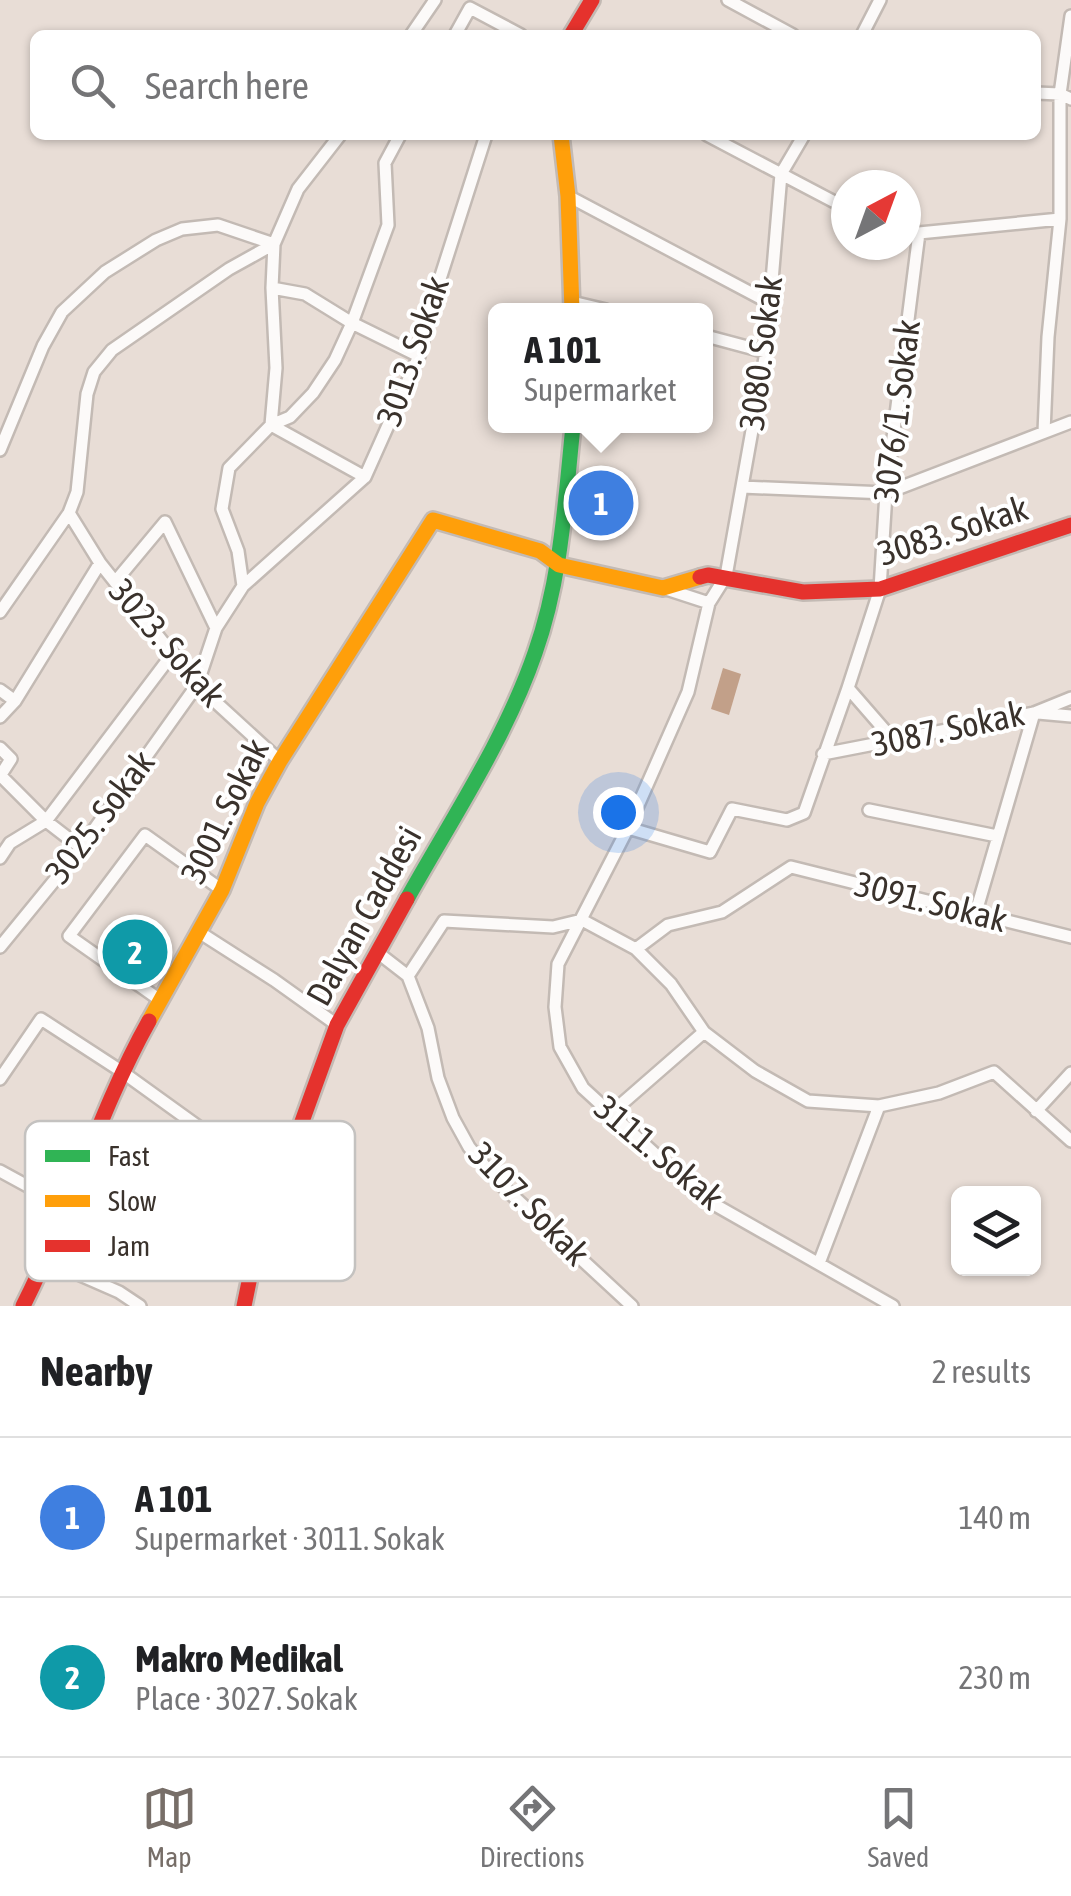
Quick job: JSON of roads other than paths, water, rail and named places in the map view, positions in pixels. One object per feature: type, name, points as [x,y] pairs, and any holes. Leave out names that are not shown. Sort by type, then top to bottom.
[{"type":"street","points":[[414,30],[435,0]]},
{"type":"street","points":[[574,30],[592,0]]},
{"type":"street","points":[[728,0],[784,30]]},
{"type":"street","points":[[865,30],[880,0]]},
{"type":"street","points":[[458,30],[470,8],[511,30]]},
{"type":"street","points":[[1044,432],[1071,16]]},
{"type":"street","points":[[1041,94],[1066,96]]},
{"type":"street","points":[[271,424],[276,368],[274,244],[298,189],[336,140]]},
{"type":"street","points":[[244,586],[238,551],[222,509],[229,468],[271,424],[290,417],[314,392],[335,360],[388,225],[385,163],[397,140]]},
{"type":"street","name":"3013. Sokak","points":[[196,685],[216,628],[244,586],[365,477],[419,356],[430,307],[484,140]]},
{"type":"street","points":[[562,140],[572,303]]},
{"type":"street","points":[[717,140],[831,200]]},
{"type":"street","name":"3080. Sokak","points":[[726,576],[766,352],[781,174],[801,140]]},
{"type":"street","points":[[568,196],[768,302]]},
{"type":"street","points":[[921,230],[1060,219]]},
{"type":"street","points":[[0,450],[43,346],[62,312],[105,272],[156,240],[182,230],[218,225],[274,244]]},
{"type":"street","points":[[0,612],[69,513],[77,492],[86,394],[94,372],[112,350],[229,269],[274,244]]},
{"type":"street","name":"3076/1. Sokak","points":[[628,828],[710,852],[732,809],[787,820],[804,814],[819,779],[823,754],[880,589],[909,260]]},
{"type":"street","points":[[272,288],[305,294],[352,323],[419,356]]},
{"type":"street","points":[[713,338],[766,352]]},
{"type":"street","points":[[742,487],[886,493],[1071,422]]},
{"type":"street","points":[[271,424],[365,477]]},
{"type":"street","name":"Dalyan Caddesi","points":[[302,1121],[337,1025],[502,725],[536,654],[559,565],[573,433]]},
{"type":"street","name":"3023. Sokak","points":[[69,513],[100,562],[196,685],[280,761]]},
{"type":"street","name":"3083. Sokak","points":[[432,520],[540,550],[559,565],[664,588],[708,575],[803,592],[880,589],[1071,525]]},
{"type":"street","name":"3001. Sokak","points":[[100,1121],[120,1071],[222,890],[257,803],[280,761],[432,520]]},
{"type":"street","points":[[115,582],[166,522],[216,628]]},
{"type":"street","points":[[0,718],[100,562]]},
{"type":"street","points":[[582,920],[688,692],[709,603],[726,576]]},
{"type":"street","points":[[664,588],[709,603]]},
{"type":"street","points":[[0,858],[10,843],[46,820],[173,653]]},
{"type":"street","name":"3025. Sokak","points":[[0,947],[82,848],[196,685]]},
{"type":"street","points":[[848,688],[896,742]]},
{"type":"street","points":[[0,690],[15,700]]},
{"type":"street","name":"3087. Sokak","points":[[823,754],[1034,713],[1071,698]]},
{"type":"street","points":[[976,912],[1034,713],[1071,716]]},
{"type":"street","points":[[0,748],[11,758],[0,776],[82,848]]},
{"type":"street","points":[[869,810],[997,836]]},
{"type":"street","points":[[160,1000],[69,936],[146,835],[222,890]]},
{"type":"street","name":"3091. Sokak","points":[[636,948],[668,924],[722,912],[791,868],[1071,937]]},
{"type":"street","points":[[377,952],[408,976],[444,921],[553,926],[582,920],[636,948],[671,984],[704,1032],[755,1071],[808,1101],[878,1106],[939,1093],[994,1072],[1071,1141]]},
{"type":"street","name":"3111. Sokak","points":[[582,920],[558,964],[556,1007],[560,1047],[583,1088],[704,1198],[893,1306]]},
{"type":"street","points":[[199,932],[337,1025]]},
{"type":"street","name":"3107. Sokak","points":[[408,976],[428,1028],[438,1078],[452,1118],[469,1147],[498,1182],[632,1306]]},
{"type":"street","points":[[0,1079],[41,1018],[189,1121]]},
{"type":"street","points":[[610,1114],[704,1032]]},
{"type":"street","points":[[1036,1111],[1071,1072]]},
{"type":"street","points":[[820,1263],[878,1106]]},
{"type":"street","points":[[0,1171],[25,1185]]},
{"type":"street","name":"3001. Sokak","points":[[24,1306],[36,1281]]},
{"type":"street","points":[[94,1281],[140,1306]]},
{"type":"street","name":"Dalyan Caddesi","points":[[244,1306],[249,1281]]},
{"type":"place","name":"A 101","points":[[601,503]]},
{"type":"place","name":"Makro Medikal","points":[[135,952]]}]
